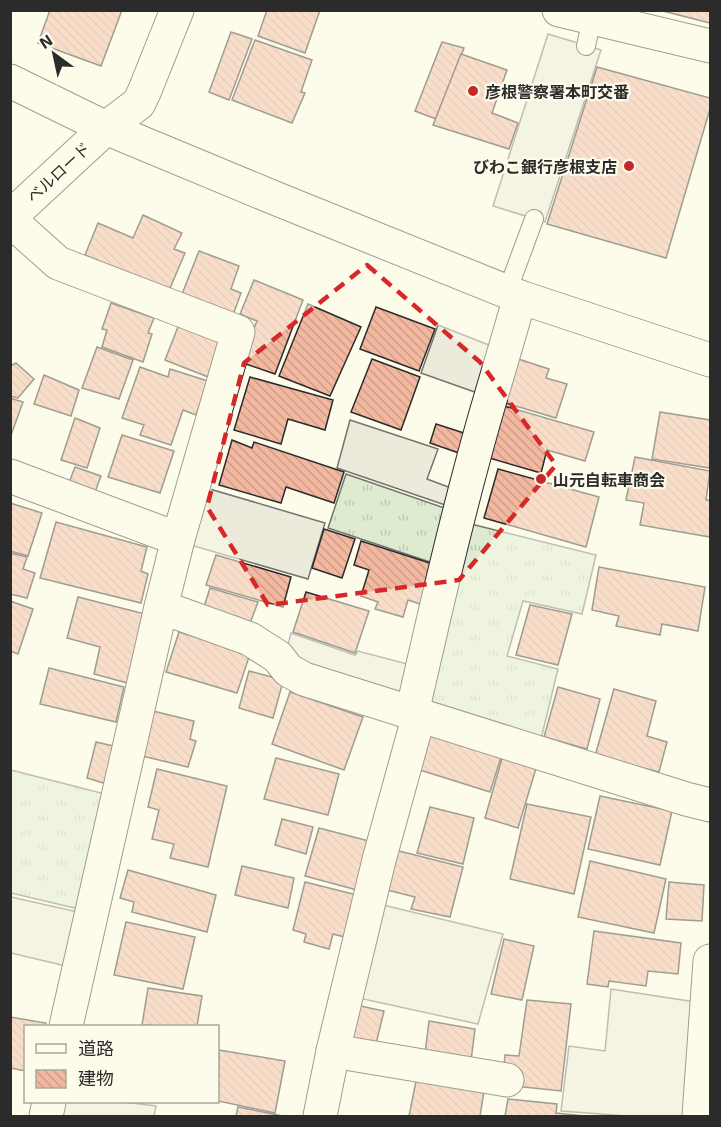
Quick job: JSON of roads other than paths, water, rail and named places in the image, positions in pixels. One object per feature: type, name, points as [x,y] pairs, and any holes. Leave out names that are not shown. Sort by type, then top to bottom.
[{"type":"street","name":"ベルロード","points":[[10,219],[106,128],[139,103],[177,10]]},
{"type":"street","points":[[559,10],[589,32],[711,46]]},
{"type":"street","points":[[10,81],[106,128],[513,295],[711,360]]},
{"type":"street","points":[[10,219],[58,263],[238,332],[178,538],[66,1025]]},
{"type":"street","points":[[320,1116],[333,1051],[415,714],[457,520],[507,346],[513,295]]},
{"type":"street","points":[[10,476],[178,538]]},
{"type":"street","points":[[161,608],[250,639],[278,657],[288,670],[303,679],[711,805]]},
{"type":"street","points":[[695,1100],[697,1047],[711,961]]},
{"type":"street","points":[[333,1051],[507,1080]]},
{"type":"lane","points":[[513,295],[534,219]]},
{"type":"place","name":"彦根警察署本町交番","points":[[473,91]]},
{"type":"place","name":"びわこ銀行彦根支店","points":[[629,166]]},
{"type":"place","name":"山元自転車商会","points":[[541,479]]}]
